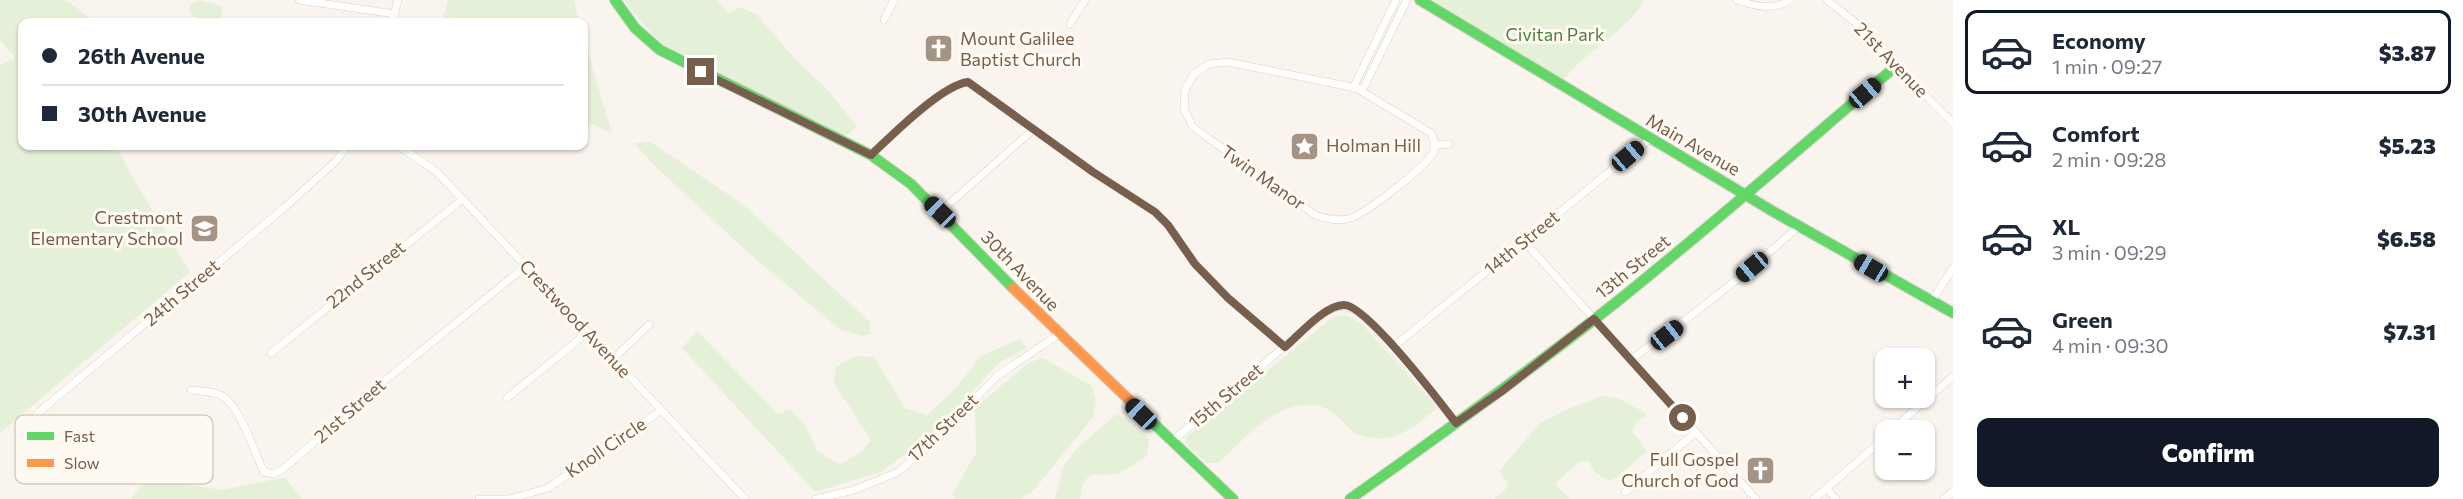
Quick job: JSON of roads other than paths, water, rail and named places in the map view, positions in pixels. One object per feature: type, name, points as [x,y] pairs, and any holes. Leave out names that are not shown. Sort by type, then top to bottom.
[{"type":"street","points":[[300,0],[395,14]]},
{"type":"street","points":[[394,18],[398,0]]},
{"type":"street","name":"30th Avenue","points":[[615,0],[624,17],[637,32],[660,50],[871,155],[911,184],[1059,334],[1233,499]]},
{"type":"street","points":[[884,20],[894,0]]},
{"type":"street","points":[[1070,24],[1085,0]]},
{"type":"street","points":[[1353,88],[1396,0]]},
{"type":"street","points":[[1362,91],[1407,0]]},
{"type":"street","name":"Main Avenue","points":[[1420,0],[1650,139],[1953,313]]},
{"type":"street","points":[[1737,0],[1755,6],[1779,6],[1790,0]]},
{"type":"street","name":"21st Avenue","points":[[1827,0],[1856,23],[1953,123]]},
{"type":"street","name":"Twin Manor","points":[[1228,62],[1362,91],[1431,133],[1435,145],[1434,152],[1420,167],[1367,211],[1350,219],[1331,220],[1315,215],[1193,127],[1184,109],[1185,90],[1194,74],[1209,63],[1228,62]]},
{"type":"street","name":"13th Street","points":[[1350,499],[1502,391],[1594,319],[1746,195],[1828,122],[1896,66]]},
{"type":"street","points":[[871,155],[905,124],[959,83],[968,82],[1093,172],[1155,212],[1168,225],[1195,264],[1228,298],[1285,347]]},
{"type":"street","points":[[940,212],[1034,129]]},
{"type":"street","name":"14th Street","points":[[1393,347],[1650,139]]},
{"type":"street","points":[[1435,145],[1449,144]]},
{"type":"street","name":"24th Street","points":[[36,415],[285,207],[344,150]]},
{"type":"street","name":"Crestwood Avenue","points":[[405,150],[437,172],[745,499]]},
{"type":"street","name":"22nd Street","points":[[271,353],[463,199]]},
{"type":"street","points":[[1630,360],[1667,335],[1740,278],[1799,226]]},
{"type":"street","points":[[1524,241],[1756,499]]},
{"type":"street","name":"21st Street","points":[[191,390],[217,394],[231,404],[253,445],[264,472],[274,474],[282,470],[383,382],[525,266]]},
{"type":"street","points":[[1931,302],[1953,268]]},
{"type":"street","name":"15th Street","points":[[1171,442],[1324,313],[1342,305],[1352,306],[1365,317],[1456,423]]},
{"type":"street","points":[[613,359],[649,325]]},
{"type":"street","points":[[507,398],[588,332]]},
{"type":"street","name":"17th Street","points":[[816,499],[854,490],[898,472],[933,442],[997,376],[1059,334]]},
{"type":"street","points":[[1903,420],[1953,375]]},
{"type":"street","name":"Knoll Circle","points":[[480,499],[509,499],[548,488],[662,410]]},
{"type":"street","points":[[1625,492],[1696,432]]},
{"type":"street","points":[[1814,499],[1875,446]]},
{"type":"street","points":[[1826,488],[1836,499]]},
{"type":"street","points":[[1944,499],[1953,491]]},
{"type":"place","name":"Mount Galilee Baptist Church","points":[[939,49]]},
{"type":"place","name":"Holman Hill","points":[[1305,146]]},
{"type":"place","name":"Crestmont Elementary School","points":[[204,228]]},
{"type":"place","name":"Full Gospel Church of God","points":[[1760,470]]},
{"type":"park label","name":"Civitan Park","points":[[1555,35]]}]
